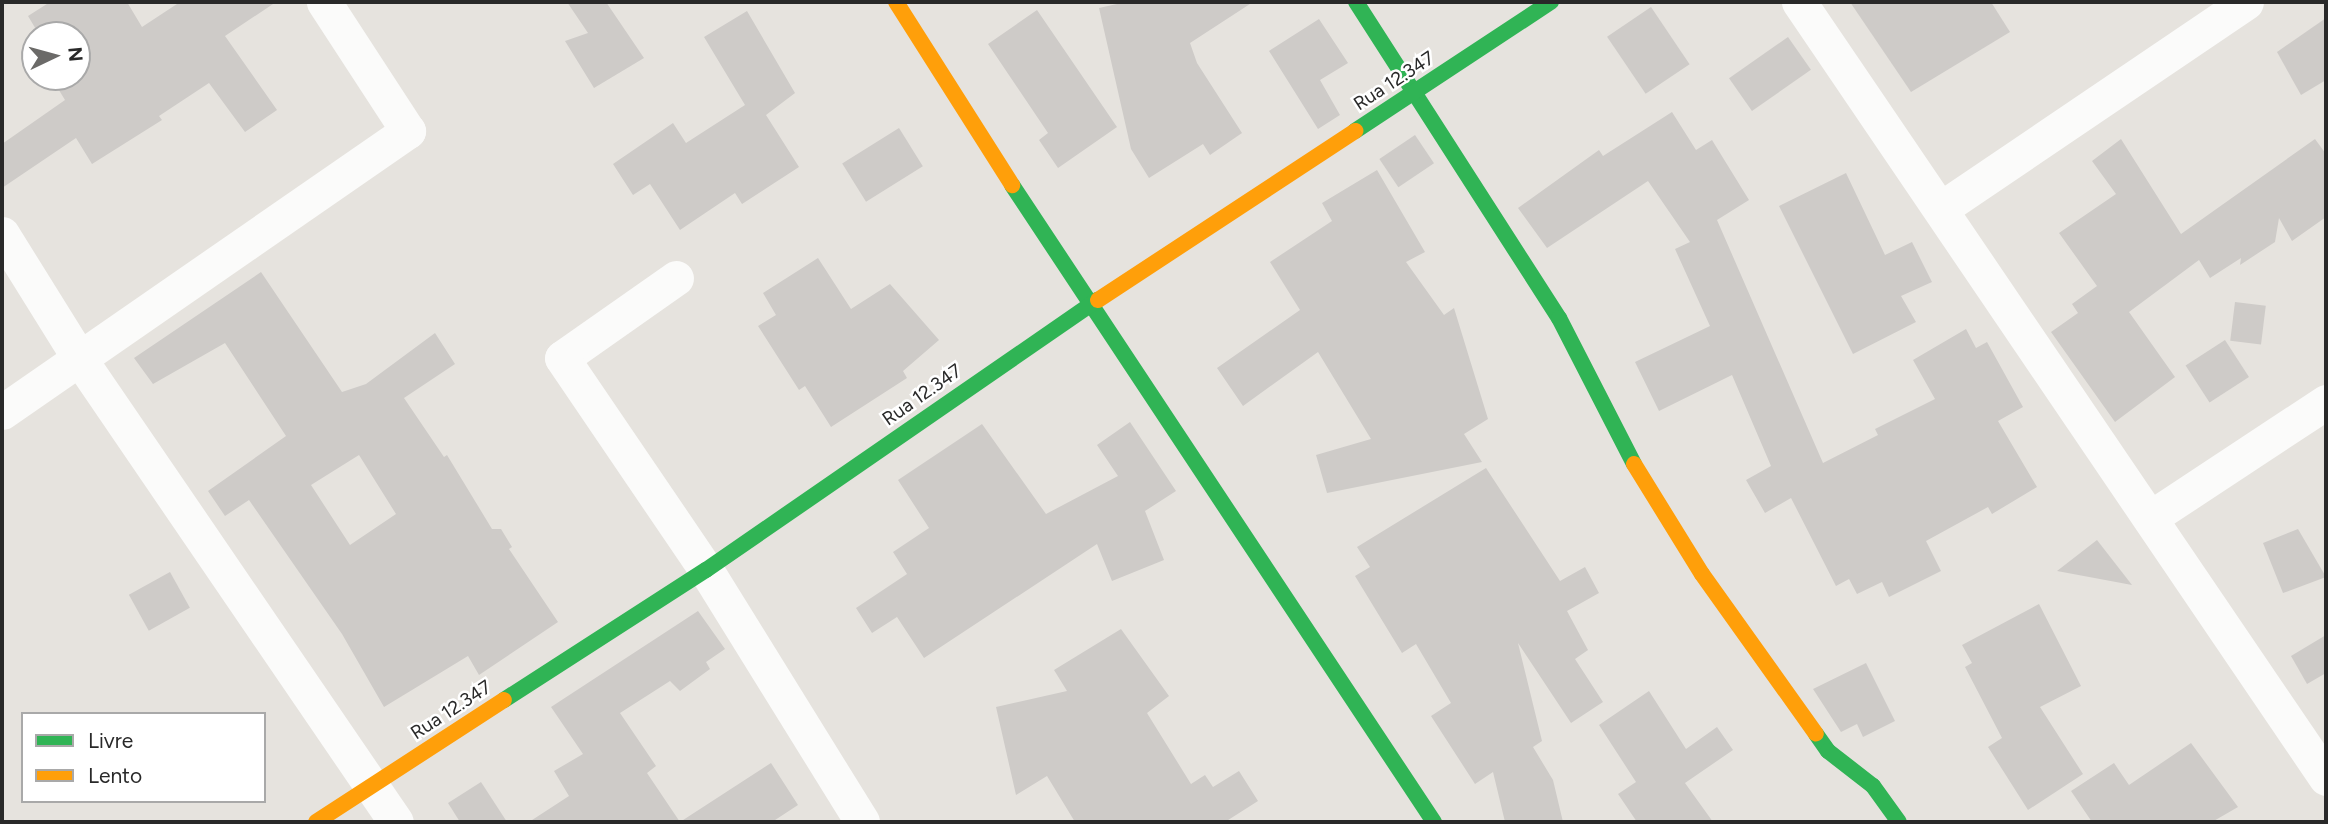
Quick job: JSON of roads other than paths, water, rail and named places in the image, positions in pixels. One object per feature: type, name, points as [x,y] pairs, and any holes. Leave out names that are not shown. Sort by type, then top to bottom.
[{"type":"street","points":[[2,412],[82,360],[408,131],[324,2]]},
{"type":"street","points":[[895,2],[1089,306],[1434,822]]},
{"type":"street","points":[[1356,2],[1559,318],[1621,442],[1702,574],[1828,751],[1873,786],[1899,822]]},
{"type":"street","name":"Rua 12.347","points":[[316,822],[706,570],[1089,306],[1551,2]]},
{"type":"street","points":[[1799,2],[1942,208],[2326,778]]},
{"type":"street","points":[[1942,208],[2246,2]]},
{"type":"street","points":[[2,234],[82,360],[396,822]]},
{"type":"street","points":[[676,278],[562,358],[706,570],[862,822]]},
{"type":"street","points":[[2150,518],[2326,402]]}]
